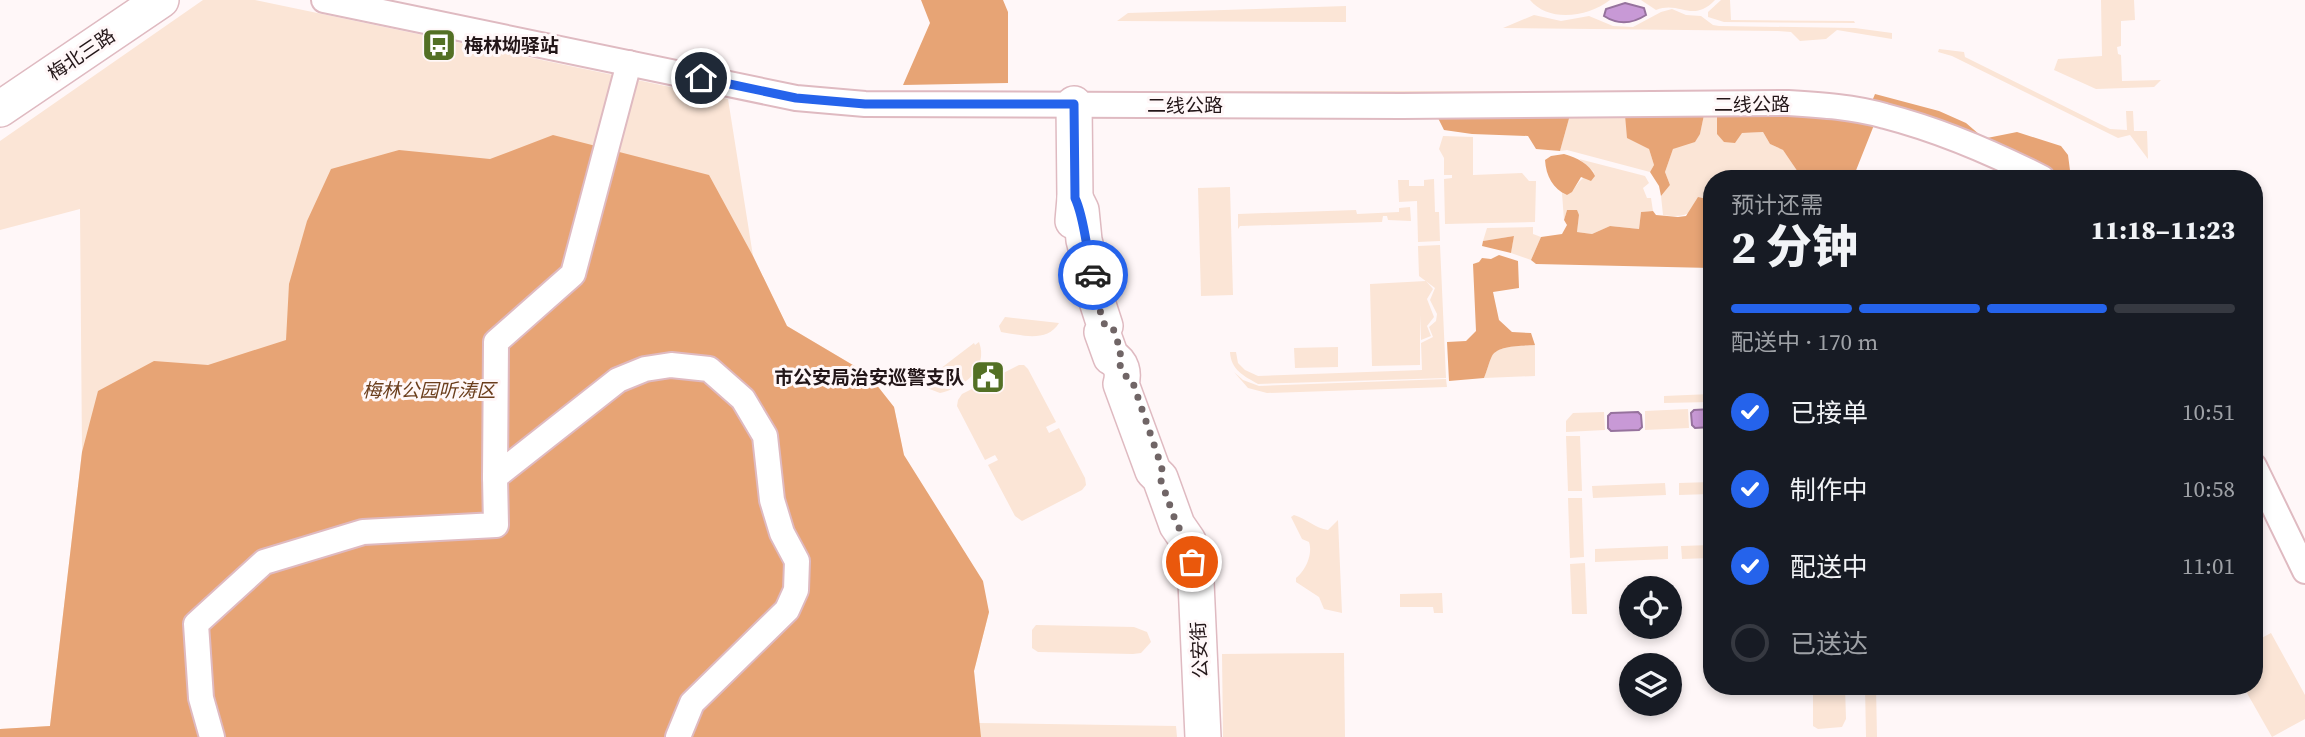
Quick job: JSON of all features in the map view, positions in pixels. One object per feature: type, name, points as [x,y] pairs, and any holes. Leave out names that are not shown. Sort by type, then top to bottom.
[{"type":"street","name":"梅北三路","points":[[0,109],[161,0]]},
{"type":"street","name":"二线公路","points":[[324,0],[796,98],[851,103],[1416,106],[1788,103],[1837,106],[1885,115],[1978,148],[2025,170]]},
{"type":"street","points":[[212,737],[201,698],[196,624],[264,562],[363,532],[496,525],[496,342],[573,274],[629,63]]},
{"type":"street","name":"公安街","points":[[1074,104],[1075,198],[1081,211],[1102,332],[1111,357],[1121,368],[1121,384],[1153,471],[1160,478],[1177,525],[1188,541],[1196,582],[1203,737]]},
{"type":"street","points":[[495,477],[618,380],[645,369],[671,365],[709,369],[743,399],[765,436],[772,500],[782,533],[797,561],[796,590],[788,610],[692,703],[678,737]]},
{"type":"street","points":[[2263,485],[2305,571]]},
{"type":"street","name":"公安街","points":[[1177,525],[1188,638],[1191,737]]},
{"type":"green space","name":"梅林公园听涛区","points":[[203,0],[255,0],[728,99],[753,256],[787,326],[868,374],[894,407],[905,462],[989,612],[974,671],[978,723],[1176,726],[1177,737],[0,737],[0,729],[50,726],[82,452],[80,209],[0,230],[0,141]]},
{"type":"green space","points":[[921,0],[1003,0],[1008,12],[1008,83],[903,85],[930,23]]},
{"type":"green space","points":[[1530,0],[1610,0],[1580,14],[1558,15],[1547,12]]},
{"type":"green space","points":[[1641,0],[1715,0],[1707,7],[1693,11],[1672,8],[1656,10]]},
{"type":"green space","points":[[1721,0],[1730,0],[1731,20],[1855,23],[1724,22],[1708,17],[1708,12]]},
{"type":"green space","points":[[2101,0],[2134,0],[2135,20],[2121,21],[2121,46],[2117,47],[2118,54],[2121,55],[2122,81],[2161,80],[2154,87],[2096,89],[2054,70],[2058,59],[2102,56]]},
{"type":"green space","points":[[1346,6],[1346,22],[1117,21],[1128,13]]},
{"type":"green space","points":[[1672,9],[1686,15],[1701,16],[1719,26],[1855,28],[1892,33],[1892,39],[1837,30],[1826,39],[1800,41],[1791,32],[1778,31],[1503,28],[1534,15],[1561,21],[1589,16],[1613,26],[1633,27]]},
{"type":"green space","points":[[1939,49],[1964,52],[1965,57],[2110,129],[2127,130],[2126,111],[2133,111],[2134,131],[2147,131],[2148,159],[2130,135],[2118,138],[1952,56],[1938,52]]},
{"type":"green space","points":[[1198,91],[1778,91],[1197,98]]},
{"type":"green space","points":[[1875,94],[1939,111],[1966,123],[1987,138],[2017,132],[2061,146],[2068,155],[2070,170],[2039,170],[2010,156],[1870,106]]},
{"type":"green space","points":[[1839,113],[1874,125],[1856,170],[1797,170],[1783,150],[1770,144],[1763,132],[1742,133],[1735,143],[1724,142],[1717,134],[1717,115]]},
{"type":"green space","points":[[1570,115],[1625,115],[1649,149],[1654,165],[1650,172],[1567,150],[1560,151]]},
{"type":"green space","points":[[1570,115],[1560,151],[1536,149],[1528,136],[1444,130],[1437,116]]},
{"type":"green space","points":[[1625,115],[1704,115],[1700,134],[1695,142],[1673,149],[1665,172],[1670,185],[1661,196],[1659,186],[1650,172],[1654,165],[1649,149],[1627,138]]},
{"type":"green space","points":[[1704,115],[1717,115],[1742,133],[1763,132],[1770,144],[1783,150],[1797,170],[1703,170],[1703,203],[1683,215],[1663,215],[1661,196],[1670,185],[1665,172],[1673,149],[1700,134]]},
{"type":"green space","name":"梅林公园听涛区","points":[[553,135],[709,175],[787,326],[868,374],[894,407],[904,455],[983,581],[989,612],[974,671],[981,737],[0,737],[0,729],[50,726],[82,452],[98,391],[154,361],[208,365],[286,340],[289,284],[307,221],[331,169],[399,150],[490,159]]},
{"type":"green space","points":[[1443,136],[1473,137],[1473,175],[1522,173],[1529,181],[1536,181],[1535,222],[1445,224],[1444,179],[1452,178],[1452,175],[1444,175],[1444,158],[1439,149]]},
{"type":"green space","points":[[1564,154],[1582,162],[1595,176],[1591,181],[1581,177],[1572,192],[1567,195],[1551,181],[1545,160]]},
{"type":"green space","points":[[1579,159],[1645,176],[1649,183],[1643,188],[1647,198],[1651,198],[1653,211],[1641,212],[1639,229],[1610,226],[1592,234],[1577,232],[1579,215],[1567,210],[1564,220],[1562,193],[1567,195],[1583,178],[1594,172]]},
{"type":"green space","points":[[1434,179],[1435,212],[1439,212],[1440,241],[1418,242],[1417,201],[1399,202],[1398,180],[1409,180],[1409,186],[1424,186],[1424,180]]},
{"type":"green space","points":[[1230,187],[1233,295],[1201,296],[1198,188]]},
{"type":"green space","points":[[1698,197],[1703,198],[1703,268],[1536,264],[1531,260],[1541,237],[1562,234],[1567,225],[1564,220],[1567,210],[1577,210],[1577,232],[1592,234],[1610,226],[1639,229],[1641,212],[1686,216]]},
{"type":"green space","points":[[1410,207],[1411,221],[1388,220],[1387,216],[1383,216],[1382,222],[1240,226],[1238,229],[1238,214],[1356,210],[1357,214],[1399,212],[1399,208]]},
{"type":"green space","points":[[1533,227],[1533,234],[1541,237],[1531,260],[1511,253],[1514,236],[1483,241],[1487,228]]},
{"type":"green space","points":[[1514,236],[1511,253],[1482,246],[1483,241]]},
{"type":"green space","points":[[1440,245],[1446,378],[1258,384],[1239,372],[1233,363],[1230,352],[1236,352],[1238,363],[1258,376],[1422,370],[1421,343],[1433,337],[1429,327],[1436,321],[1437,314],[1430,300],[1435,288],[1419,276],[1418,246]]},
{"type":"green space","points":[[1499,255],[1518,261],[1519,288],[1493,292],[1499,320],[1512,332],[1531,333],[1535,345],[1495,352],[1484,378],[1449,381],[1447,342],[1466,341],[1476,331],[1473,264],[1482,258],[1491,259]]},
{"type":"green space","points":[[1426,281],[1433,289],[1427,299],[1434,317],[1427,326],[1431,336],[1421,340],[1420,315],[1420,365],[1372,366],[1370,284]]},
{"type":"green space","points":[[1005,317],[1059,323],[1048,333],[1025,336],[1001,332],[999,326]]},
{"type":"green space","points":[[979,342],[980,361],[972,376],[965,382],[940,393],[919,385],[974,343],[975,345]]},
{"type":"green space","points":[[1535,345],[1535,376],[1484,378],[1495,352]]},
{"type":"green space","points":[[1338,347],[1338,367],[1295,368],[1294,348]]},
{"type":"green space","points":[[1019,365],[1028,369],[1056,422],[1046,427],[1049,433],[1059,428],[1086,485],[1082,490],[1022,521],[1015,516],[988,465],[998,460],[995,455],[985,460],[957,406],[962,394]]},
{"type":"green space","points":[[1234,372],[1243,380],[1259,386],[1446,379],[1447,387],[1267,393],[1248,388]]},
{"type":"green space","points":[[1703,394],[1703,402],[1664,403],[1664,396]]},
{"type":"green space","points":[[1688,409],[1689,428],[1645,430],[1645,411]]},
{"type":"green space","points":[[1604,412],[1605,430],[1566,432],[1566,421],[1573,413]]},
{"type":"green space","points":[[1566,436],[1580,436],[1582,491],[1568,491]]},
{"type":"green space","points":[[1703,482],[1703,494],[1679,495],[1679,483]]},
{"type":"green space","points":[[1665,483],[1666,495],[1593,498],[1592,486]]},
{"type":"green space","points":[[1568,498],[1582,498],[1584,557],[1570,558]]},
{"type":"green space","points":[[1294,515],[1328,530],[1338,520],[1342,613],[1324,609],[1319,597],[1296,582],[1308,562],[1310,547],[1309,542],[1302,539],[1291,517]]},
{"type":"green space","points":[[1703,545],[1703,558],[1682,559],[1681,546]]},
{"type":"green space","points":[[1668,546],[1668,559],[1595,562],[1595,549]]},
{"type":"green space","points":[[1585,563],[1587,614],[1572,614],[1570,564]]},
{"type":"green space","points":[[1442,593],[1443,613],[1434,613],[1433,607],[1400,607],[1400,594]]},
{"type":"green space","points":[[1036,625],[1134,627],[1147,632],[1151,642],[1141,653],[1133,654],[1038,652],[1032,648],[1032,630]]},
{"type":"green space","points":[[2271,633],[2305,695],[2305,719],[2272,737],[2248,695],[2263,695],[2263,637]]},
{"type":"green space","points":[[1344,653],[1345,737],[1223,737],[1222,654]]},
{"type":"green space","points":[[1813,695],[1845,695],[1846,719],[1842,727],[1818,729],[1813,726]]},
{"type":"green space","points":[[1865,695],[1876,695],[1877,737],[1866,737]]},
{"type":"shaded area","points":[[1625,3],[1644,8],[1646,15],[1625,22],[1604,16],[1606,9]]},
{"type":"shaded area","points":[[1703,409],[1703,428],[1695,428],[1692,425],[1691,413]]},
{"type":"shaded area","points":[[1638,412],[1641,415],[1642,427],[1639,430],[1611,431],[1608,428],[1608,416],[1611,413]]},
{"type":"way so far","points":[[1093,275],[1099,309],[1105,326],[1113,328],[1121,352],[1118,360],[1124,375],[1132,380],[1162,468],[1160,478],[1177,525],[1188,541],[1192,562]]},
{"type":"place","name":"梅林坳驿站","points":[[439,45]]},
{"type":"place","name":"市公安局治安巡警支队","points":[[988,377]]},
{"type":"route","points":[[701,78],[796,98],[865,104],[1074,104],[1075,198],[1081,211],[1084,240],[1093,275]]}]
